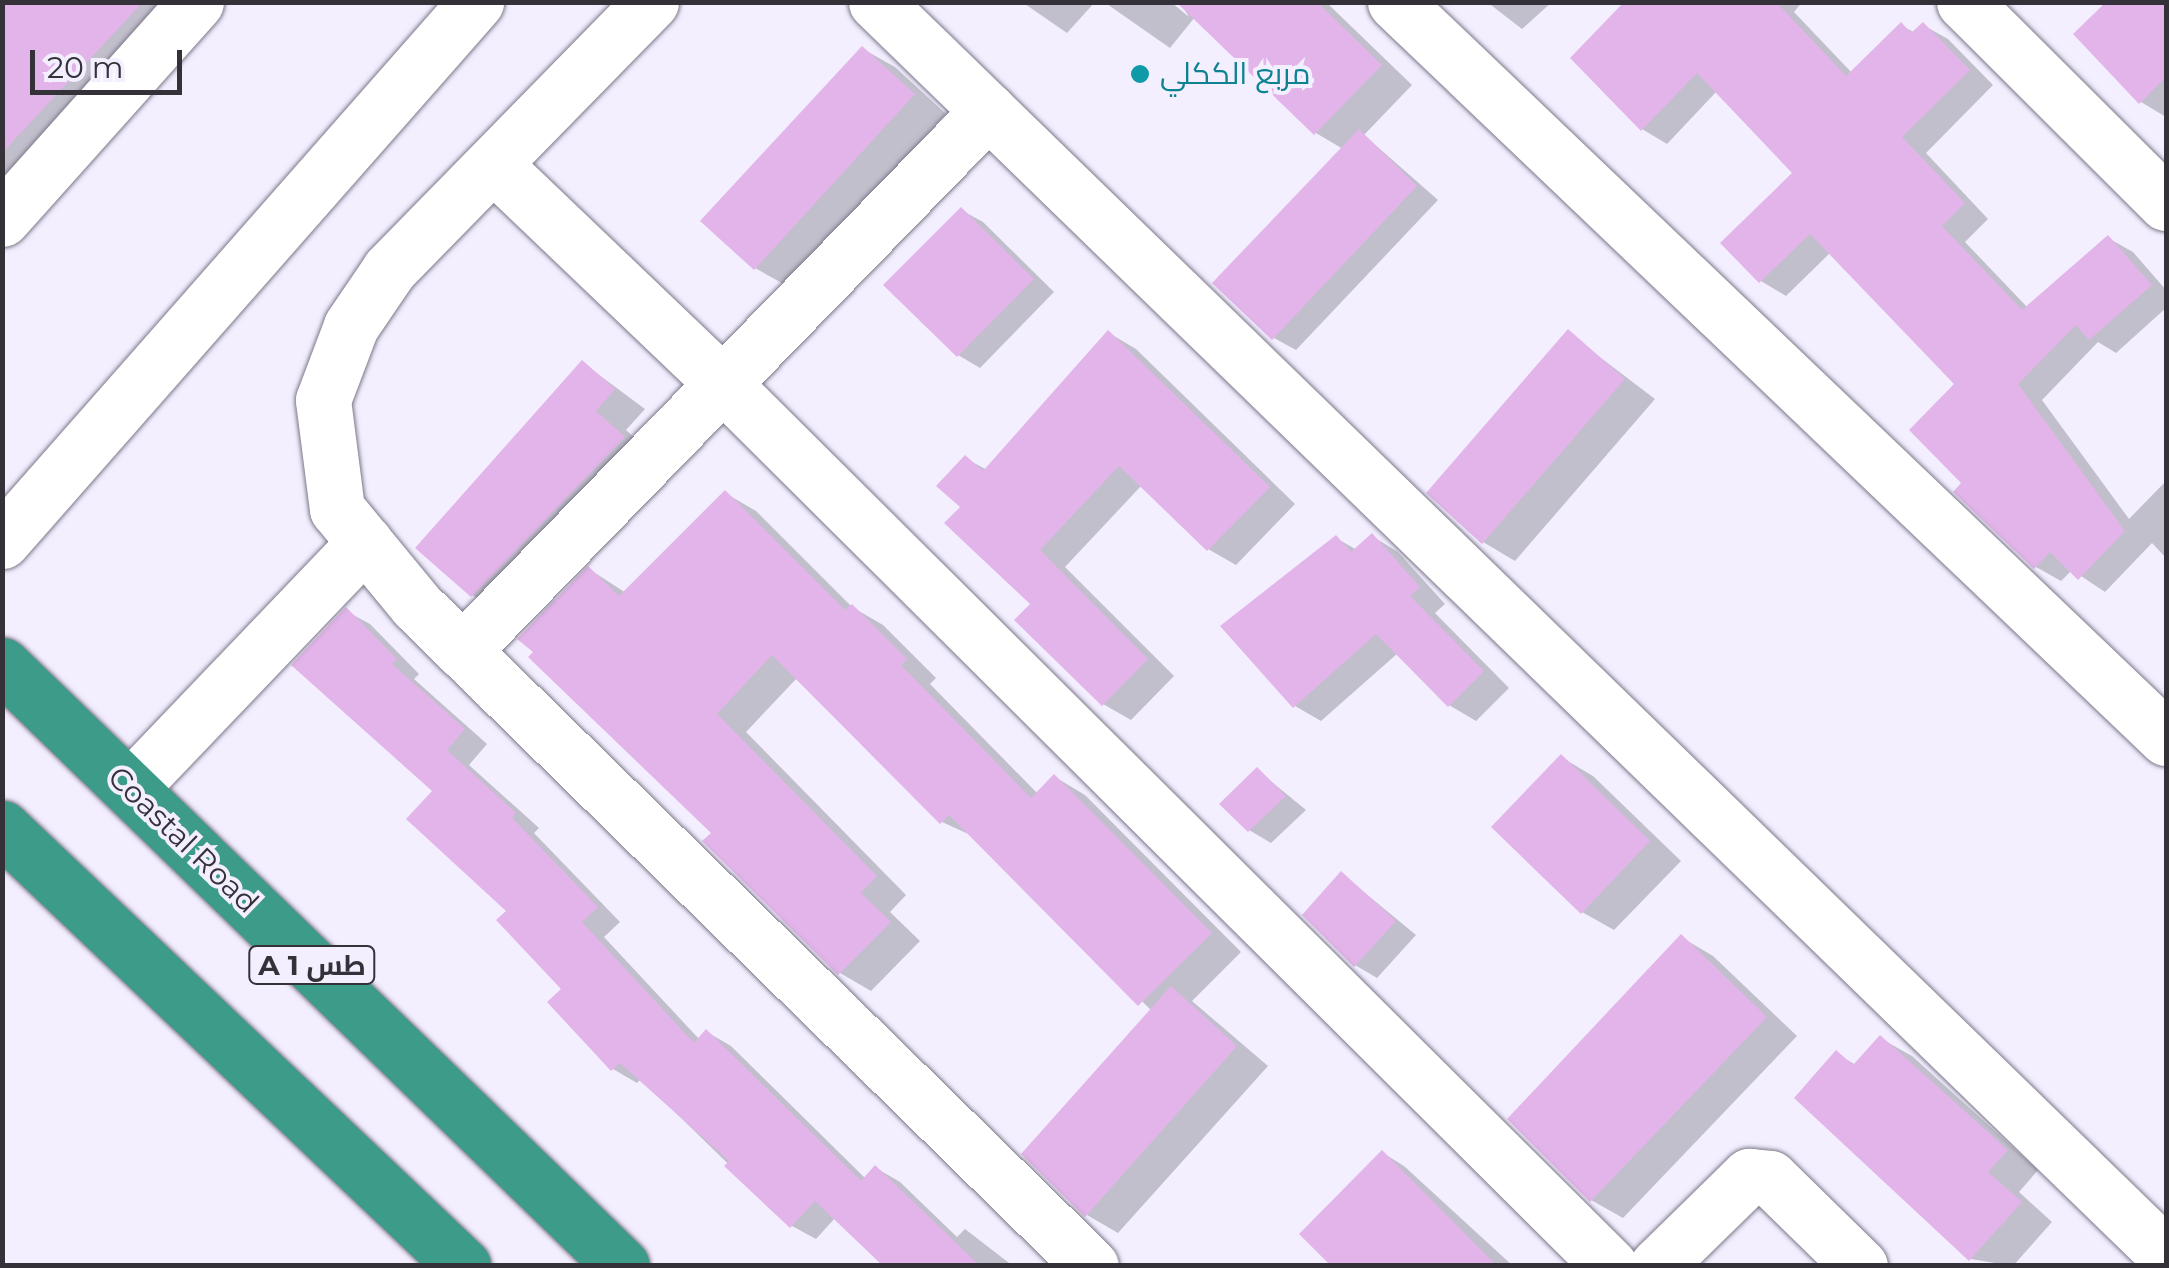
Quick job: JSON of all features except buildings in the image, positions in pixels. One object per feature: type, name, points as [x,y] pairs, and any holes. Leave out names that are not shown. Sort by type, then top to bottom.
[{"type":"highway","name":"Coastal Road","points":[[2,664],[622,1266]]},
{"type":"highway","points":[[2,828],[462,1266]]},
{"type":"street","points":[[2,219],[196,2]]},
{"type":"street","points":[[2,541],[476,2]]},
{"type":"street","points":[[651,2],[389,270],[351,326],[323,400],[336,509],[462,650],[1090,1266]]},
{"type":"street","points":[[876,2],[2161,1240]]},
{"type":"street","points":[[1395,2],[2166,738]]},
{"type":"street","points":[[1964,2],[2166,203]]},
{"type":"street","points":[[462,650],[725,386],[988,111]]},
{"type":"street","points":[[494,166],[725,386],[1610,1266]]},
{"type":"street","points":[[130,788],[365,542]]},
{"type":"street","points":[[1657,1266],[1749,1176],[1770,1178],[1860,1266]]},
{"type":"place","name":"مربع الككلي","points":[[1140,74]]}]
